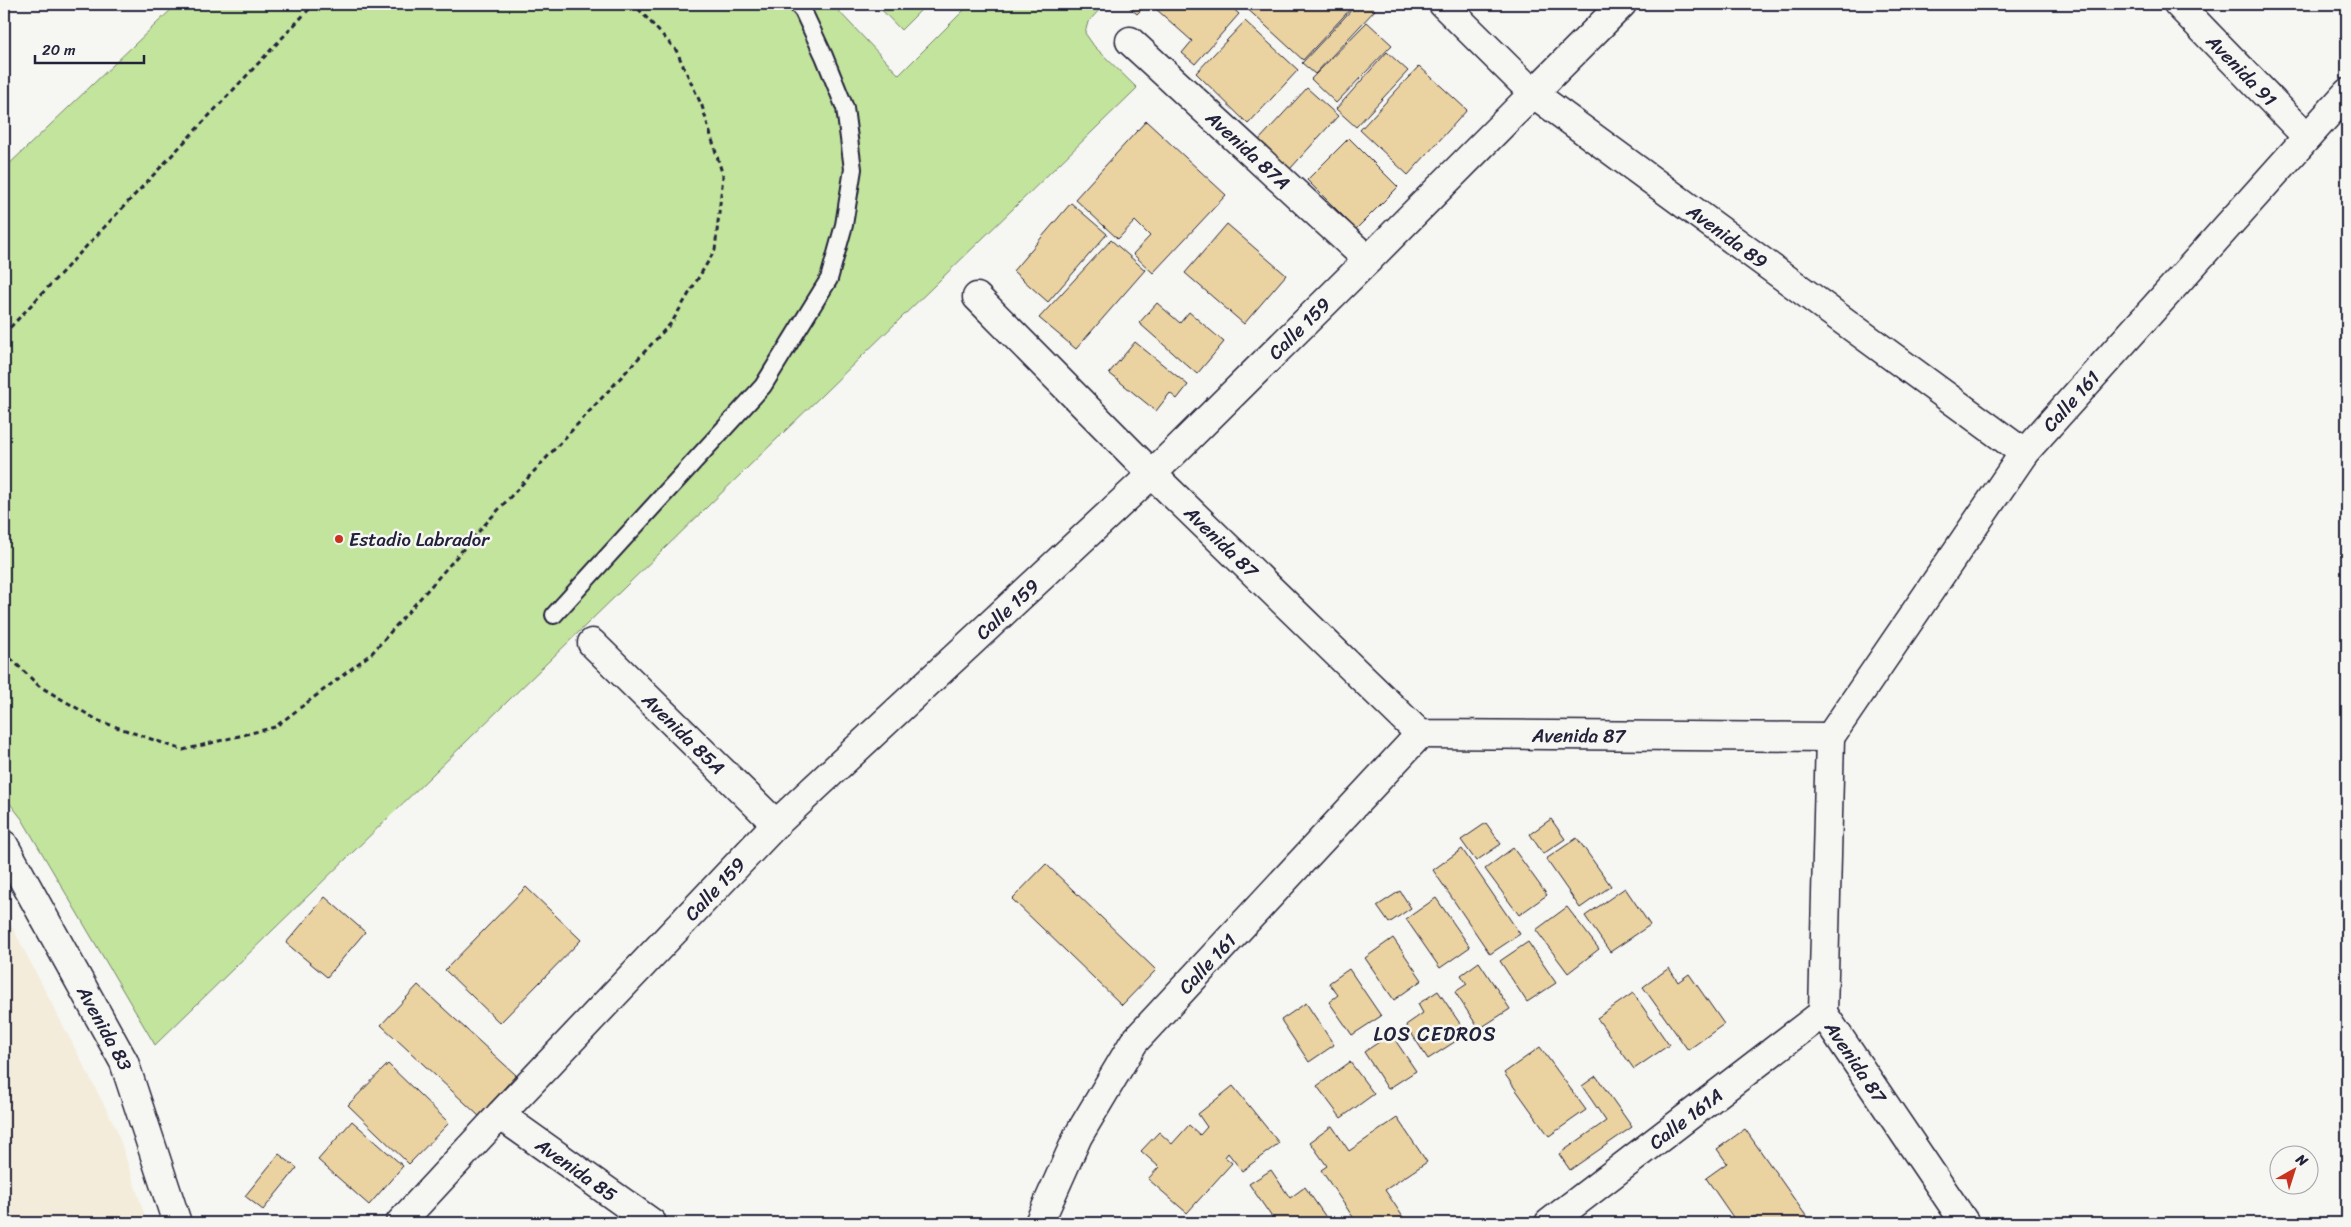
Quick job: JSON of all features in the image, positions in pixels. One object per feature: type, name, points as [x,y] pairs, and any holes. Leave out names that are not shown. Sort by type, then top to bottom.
[{"type":"street","name":"Avenida 89","points":[[1443,4],[1534,94],[2024,453]]},
{"type":"street","name":"Calle 159","points":[[400,1223],[500,1114],[776,824],[1152,474],[1622,4]]},
{"type":"street","name":"Avenida 91","points":[[2178,4],[2307,137]]},
{"type":"street","name":"Avenida 87A","points":[[1130,41],[1368,260]]},
{"type":"street","name":"Calle 161","points":[[1830,737],[2024,453],[2347,93]]},
{"type":"street","name":"Avenida 87","points":[[978,297],[1152,474],[1420,734],[1830,737],[1824,1013],[1965,1223]]},
{"type":"street","name":"Avenida 85A","points":[[592,643],[776,824]]},
{"type":"street","name":"Calle 161","points":[[1039,1223],[1078,1136],[1134,1042],[1420,734]]},
{"type":"street","name":"Avenida 83","points":[[4,845],[124,1062],[177,1223]]},
{"type":"street","name":"Calle 161A","points":[[1549,1223],[1824,1013]]},
{"type":"street","name":"Avenida 85","points":[[500,1114],[652,1223]]},
{"type":"lane","points":[[554,615],[763,386],[829,279],[844,225],[853,169],[845,108],[824,56],[797,4]]},
{"type":"path","points":[[4,334],[314,4]]},
{"type":"path","points":[[4,652],[38,686],[99,721],[183,750],[275,727],[372,653],[490,520],[672,322],[715,250],[724,176],[702,106],[676,50],[634,4]]},
{"type":"shaded area","points":[[4,911],[116,1128],[146,1223],[4,1223]]},
{"type":"green space","name":"Estadio Labrador","points":[[177,4],[832,4],[899,75],[970,4],[1098,4],[1102,7],[1088,22],[1085,33],[1094,46],[1137,88],[155,1045],[22,819],[4,796],[4,169]]},
{"type":"green space","points":[[876,4],[927,4],[901,30]]},
{"type":"building","points":[[1126,4],[1147,4],[1137,14]]},
{"type":"building","points":[[1160,4],[1228,4],[1239,14],[1195,64],[1182,53],[1192,41],[1156,9]]},
{"type":"building","points":[[1242,4],[1355,4],[1303,60]]},
{"type":"building","points":[[1357,4],[1369,4],[1375,10],[1315,74],[1302,63]]},
{"type":"building","points":[[1245,21],[1298,70],[1248,124],[1196,73]]},
{"type":"building","points":[[1367,22],[1392,45],[1336,103],[1311,79]]},
{"type":"building","points":[[1387,52],[1408,71],[1356,127],[1336,109]]},
{"type":"building","points":[[1419,66],[1467,110],[1408,175],[1360,130]]},
{"type":"building","points":[[1307,88],[1338,116],[1290,169],[1259,140]]},
{"type":"building","points":[[1146,121],[1226,195],[1153,273],[1133,254],[1150,236],[1135,221],[1118,239],[1075,199]]},
{"type":"building","points":[[1349,138],[1398,187],[1356,229],[1307,180]]},
{"type":"building","points":[[1071,203],[1107,234],[1048,302],[1013,271]]},
{"type":"building","points":[[1227,224],[1286,275],[1244,324],[1185,273]]},
{"type":"building","points":[[1111,240],[1145,270],[1076,349],[1039,318]]},
{"type":"building","points":[[1157,303],[1180,323],[1189,312],[1224,342],[1197,374],[1139,323]]},
{"type":"building","points":[[1135,342],[1188,385],[1177,399],[1170,393],[1156,411],[1109,373]]},
{"type":"building","points":[[1551,819],[1565,839],[1543,854],[1530,834]]},
{"type":"building","points":[[1486,823],[1501,844],[1476,861],[1461,840]]},
{"type":"building","points":[[1577,838],[1611,886],[1580,908],[1546,859]]},
{"type":"building","points":[[1513,848],[1547,895],[1519,915],[1485,869]]},
{"type":"building","points":[[1462,849],[1520,934],[1490,954],[1433,870]]},
{"type":"building","points":[[1046,864],[1156,970],[1122,1005],[1012,899]]},
{"type":"building","points":[[526,887],[581,940],[500,1023],[445,970]]},
{"type":"building","points":[[1625,888],[1650,925],[1610,952],[1585,916]]},
{"type":"building","points":[[1400,891],[1411,908],[1389,923],[1377,906]]},
{"type":"building","points":[[325,897],[365,932],[327,977],[286,943]]},
{"type":"building","points":[[1436,898],[1470,947],[1440,968],[1406,919]]},
{"type":"building","points":[[1567,907],[1599,949],[1568,973],[1536,930]]},
{"type":"building","points":[[1393,938],[1422,980],[1394,1000],[1365,958]]},
{"type":"building","points":[[1528,942],[1556,983],[1527,1002],[1500,961]]},
{"type":"building","points":[[1479,962],[1510,1009],[1479,1029],[1455,992],[1467,984],[1461,975]]},
{"type":"building","points":[[1669,968],[1678,982],[1689,974],[1724,1024],[1688,1050],[1643,987]]},
{"type":"building","points":[[1349,969],[1381,1016],[1352,1035],[1329,1002],[1338,995],[1329,983]]},
{"type":"building","points":[[418,985],[516,1075],[479,1116],[381,1025]]},
{"type":"building","points":[[1438,991],[1467,1034],[1428,1059],[1406,1025],[1423,1013],[1418,1004]]},
{"type":"building","points":[[1633,993],[1669,1045],[1634,1069],[1597,1018]]},
{"type":"building","points":[[1306,1003],[1334,1045],[1309,1062],[1281,1020]]},
{"type":"building","points":[[1391,1034],[1416,1071],[1388,1089],[1364,1052]]},
{"type":"building","points":[[1540,1047],[1586,1110],[1549,1136],[1504,1073]]},
{"type":"building","points":[[1350,1062],[1374,1094],[1341,1118],[1317,1086]]},
{"type":"building","points":[[388,1064],[449,1123],[409,1164],[348,1105]]},
{"type":"building","points":[[1596,1076],[1632,1127],[1570,1170],[1559,1154],[1606,1121],[1582,1086]]},
{"type":"building","points":[[1233,1086],[1279,1143],[1242,1171],[1228,1153],[1225,1157],[1232,1163],[1187,1213],[1148,1179],[1159,1167],[1141,1151],[1159,1132],[1172,1144],[1189,1125],[1200,1135],[1207,1127],[1198,1114]]},
{"type":"building","points":[[1397,1118],[1427,1162],[1385,1190],[1407,1223],[1357,1223],[1321,1170],[1327,1166],[1310,1142],[1332,1126],[1349,1151]]},
{"type":"building","points":[[352,1121],[403,1166],[369,1205],[318,1160]]},
{"type":"building","points":[[1745,1129],[1811,1223],[1759,1223],[1755,1216],[1744,1223],[1737,1223],[1706,1178],[1727,1163],[1717,1149]]},
{"type":"building","points":[[279,1154],[297,1168],[263,1210],[245,1196]]},
{"type":"building","points":[[1271,1170],[1290,1198],[1305,1187],[1330,1223],[1276,1223],[1249,1184]]},
{"type":"place","name":"Estadio Labrador","points":[[339,539]]},
{"type":"district","name":"LOS CEDROS","points":[[1435,1034]]}]
